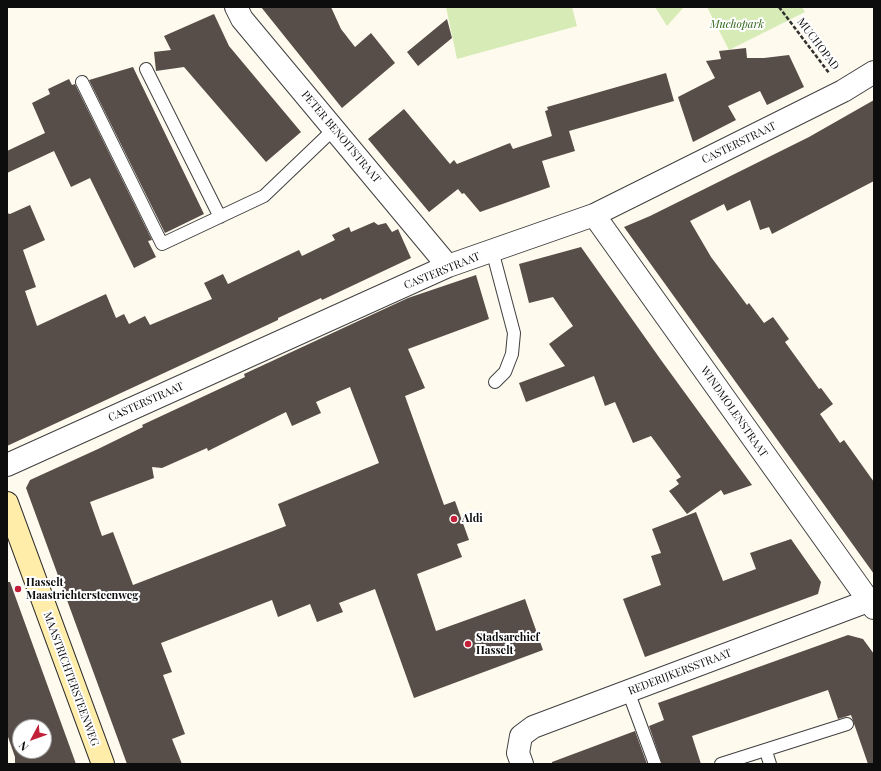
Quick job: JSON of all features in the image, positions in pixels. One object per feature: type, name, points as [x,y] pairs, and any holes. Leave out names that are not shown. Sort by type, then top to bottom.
[{"type":"main road","name":"MAASTRICHTERSTEENWEG","points":[[7,503],[103,764]]},
{"type":"street","name":"PETER BENOITSTRAAT","points":[[236,7],[242,19],[448,266]]},
{"type":"street","name":"CASTERSTRAAT","points":[[7,465],[448,266],[594,215],[843,91],[874,72]]},
{"type":"street","name":"WINDMOLENSTRAAT","points":[[594,215],[871,605]]},
{"type":"street","name":"REDERIJKERSSTRAAT","points":[[522,764],[518,753],[521,736],[533,726],[871,605]]},
{"type":"lane","points":[[146,69],[220,217]]},
{"type":"lane","points":[[82,82],[162,244],[264,196],[334,129]]},
{"type":"lane","points":[[492,250],[514,333],[512,354],[506,372],[495,382]]},
{"type":"lane","points":[[628,691],[655,764]]},
{"type":"lane","points":[[721,764],[766,751],[847,724]]},
{"type":"lane","points":[[766,751],[770,764]]},
{"type":"path","name":"MUCHOPAD","points":[[780,7],[843,91]]},
{"type":"green space","points":[[446,7],[572,7],[577,26],[457,59]]},
{"type":"green space","name":"Muchopark","points":[[655,7],[684,7],[667,26]]},
{"type":"green space","name":"Muchopark","points":[[707,7],[802,7],[805,12],[729,50]]},
{"type":"building","points":[[261,7],[331,7],[341,29],[355,47],[371,33],[395,63],[342,108]]},
{"type":"building","points":[[214,14],[229,46],[301,132],[266,162],[184,67],[156,71],[154,52],[171,50],[164,36]]},
{"type":"building","points":[[447,19],[452,38],[418,66],[407,52]]},
{"type":"building","points":[[746,48],[747,58],[764,58],[789,55],[804,87],[767,105],[760,91],[728,106],[736,120],[693,142],[678,97],[715,78],[706,61],[721,59],[719,51]]},
{"type":"building","points":[[133,67],[204,214],[165,233],[89,80]]},
{"type":"building","points":[[666,73],[674,101],[569,131],[575,151],[542,161],[550,187],[480,212],[464,193],[462,194],[458,189],[429,212],[368,139],[404,109],[450,164],[454,160],[457,164],[510,143],[513,149],[552,136],[545,111],[548,110],[547,107]]},
{"type":"building","points":[[69,79],[72,85],[75,84],[152,240],[148,241],[156,257],[134,268],[90,178],[71,187],[54,151],[7,173],[7,151],[45,133],[32,103],[50,94],[48,89]]},
{"type":"building","points":[[874,100],[874,181],[772,234],[769,227],[760,230],[750,200],[727,211],[724,204],[690,221],[711,257],[747,305],[749,303],[764,323],[773,317],[789,339],[785,342],[819,389],[821,388],[833,404],[820,414],[840,443],[844,440],[874,482],[874,574],[624,227],[650,216],[809,137]]},
{"type":"building","points":[[30,205],[45,240],[23,250],[36,287],[25,291],[37,326],[106,294],[116,318],[124,314],[129,324],[145,316],[150,325],[212,299],[204,283],[223,274],[228,284],[299,250],[302,256],[335,240],[332,235],[349,227],[351,232],[374,222],[378,225],[386,223],[392,232],[398,229],[411,258],[322,300],[321,298],[278,318],[278,320],[7,446],[7,213],[10,214]]},
{"type":"building","points":[[581,247],[752,485],[724,495],[721,490],[687,514],[669,491],[679,484],[676,480],[681,477],[651,436],[633,443],[615,402],[605,406],[594,376],[526,402],[519,383],[565,366],[549,344],[573,326],[553,297],[529,303],[519,264]]},
{"type":"building","points":[[476,275],[489,319],[408,349],[425,388],[405,396],[444,505],[455,501],[469,540],[457,544],[462,557],[417,574],[436,631],[525,599],[543,650],[414,698],[375,589],[339,603],[343,612],[317,622],[310,604],[278,617],[272,600],[161,643],[172,672],[163,675],[185,734],[172,739],[182,764],[127,764],[26,488],[30,480],[98,449],[143,427],[142,425],[245,377],[244,374],[408,298]],"holes":[[[350,387],[379,463],[278,504],[286,526],[133,585],[113,532],[102,536],[90,502],[154,478],[152,467],[162,468],[207,448],[208,451],[286,412],[292,426],[321,413],[316,402]]]},
{"type":"building","points":[[696,512],[723,581],[756,569],[750,553],[791,539],[821,582],[818,594],[645,657],[623,599],[661,585],[651,556],[661,553],[652,529]]},
{"type":"building","points":[[7,582],[10,582],[76,764],[15,764],[15,759],[52,759],[52,719],[12,719],[12,748],[7,734]]},
{"type":"building","points":[[848,635],[863,639],[874,654],[874,764],[868,764],[851,715],[838,719],[828,690],[692,736],[701,764],[662,764],[649,726],[664,720],[658,703]]},
{"type":"building","points":[[635,731],[647,764],[552,764],[552,762]]},
{"type":"place","name":"Aldi","points":[[454,519]]},
{"type":"place","name":"Hasselt Maastrichtersteenweg","points":[[18,589]]},
{"type":"place","name":"Stadsarchief Hasselt","points":[[468,644]]}]
